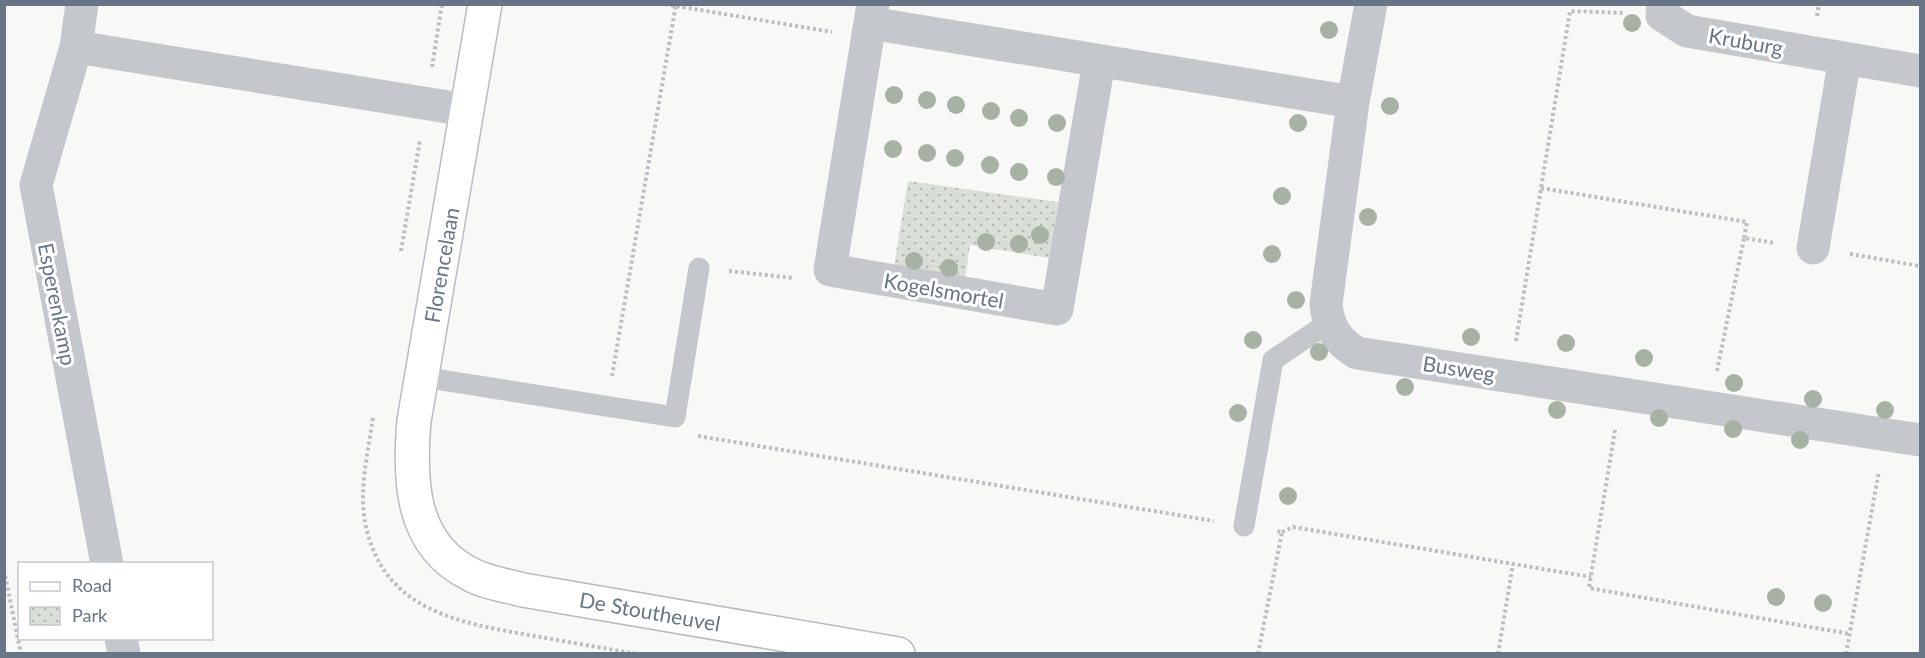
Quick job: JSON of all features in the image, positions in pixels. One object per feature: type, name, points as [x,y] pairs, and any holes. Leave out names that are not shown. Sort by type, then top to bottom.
[{"type":"street","name":"Esperenkamp","points":[[82,4],[76,47],[36,186],[107,562]]},
{"type":"street","name":"Florencelaan","points":[[424,526],[412,485],[411,456],[422,377],[485,4]]},
{"type":"street","points":[[1328,323],[1326,304],[1353,102],[1371,4]]},
{"type":"street","name":"Kruburg","points":[[1662,10],[1687,31],[1920,71]]},
{"type":"street","points":[[830,270],[871,22],[1099,62],[1353,102]]},
{"type":"street","points":[[76,47],[467,110]]},
{"type":"street","points":[[1814,248],[1845,58]]},
{"type":"street","name":"Kogelsmortel","points":[[830,270],[1057,309],[1099,62]]},
{"type":"street","name":"Busweg","points":[[1328,323],[1345,346],[1357,353],[1920,440]]},
{"type":"street","name":"De Stoutheuvel","points":[[424,526],[437,547],[452,563],[487,581],[523,590],[837,648],[898,654]]},
{"type":"lane","points":[[422,377],[675,417],[699,268]]},
{"type":"lane","points":[[1244,526],[1273,360],[1328,323]]},
{"type":"path","points":[[665,4],[871,22]]},
{"type":"path","points":[[607,406],[676,5]]},
{"type":"path","points":[[1510,376],[1570,11],[1662,10]]},
{"type":"path","points":[[1541,188],[1747,222],[1710,407]]},
{"type":"path","points":[[1744,238],[1920,266]]},
{"type":"path","points":[[699,268],[793,278],[830,270]]},
{"type":"path","points":[[1621,394],[1589,588],[1850,634]]},
{"type":"path","points":[[675,417],[691,435],[1282,532],[1293,527],[1591,577]]},
{"type":"path","points":[[1846,654],[1885,435]]},
{"type":"path","points":[[1258,654],[1282,532]]},
{"type":"path","points":[[1498,654],[1513,564]]},
{"type":"path","points":[[4,570],[18,639]]},
{"type":"green space","points":[[908,181],[1058,202],[1049,258],[970,245],[965,280],[894,266]]}]
